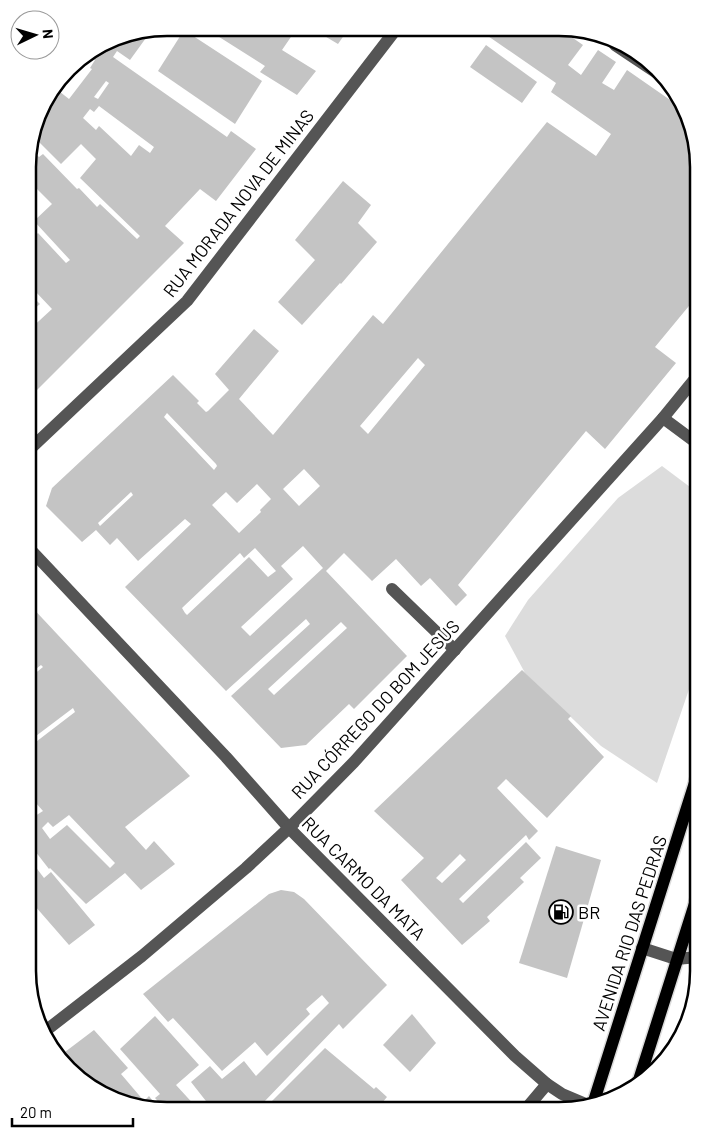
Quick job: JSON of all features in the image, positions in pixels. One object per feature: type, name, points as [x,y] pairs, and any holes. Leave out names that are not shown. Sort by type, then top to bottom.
[{"type":"main road","name":"AVENIDA RIO DAS PEDRAS","points":[[595,1096],[689,800]]},
{"type":"main road","points":[[641,1073],[689,920]]},
{"type":"street","name":"RUA MORADA NOVA DE MINAS","points":[[36,442],[186,301],[390,36]]},
{"type":"street","name":"RUA CÓRREGO DO BOM JESUS","points":[[50,1028],[142,956],[246,868],[289,828],[354,762],[663,418],[690,385]]},
{"type":"street","points":[[663,418],[690,438]]},
{"type":"street","name":"RUA CARMO DA MATA","points":[[36,556],[219,750],[289,828],[515,1056],[547,1084],[562,1094],[576,1100]]},
{"type":"street","points":[[392,589],[455,650]]},
{"type":"street","points":[[642,948],[676,959],[689,958]]},
{"type":"street","points":[[532,1102],[547,1084]]},
{"type":"shaded area","points":[[662,466],[690,487],[689,688],[657,783],[601,746],[525,673],[505,636],[528,600],[618,498]]},
{"type":"building","points":[[488,36],[571,37],[583,45],[568,65],[581,75],[598,50],[616,62],[602,83],[614,90],[627,70],[671,101],[680,117],[687,141],[690,167],[690,305],[655,347],[676,363],[605,449],[586,431],[458,585],[467,595],[456,606],[430,578],[421,586],[396,559],[372,581],[344,553],[326,571],[407,656],[354,709],[349,704],[306,745],[281,748],[231,696],[310,624],[306,619],[226,691],[125,587],[191,524],[185,519],[138,561],[117,538],[110,545],[96,530],[82,542],[46,506],[52,488],[173,375],[199,401],[197,403],[206,412],[208,411],[229,390],[215,374],[254,329],[279,351],[239,399],[273,435],[373,315],[383,324],[547,122],[596,156],[611,134],[551,92],[556,83]],"holes":[[[418,358],[425,365],[368,434],[360,426]],[[167,413],[216,464],[217,466],[214,470],[164,417]],[[304,469],[320,486],[299,506],[283,489]],[[257,484],[271,499],[260,510],[261,512],[239,533],[212,505],[226,492],[237,503]],[[131,492],[133,495],[100,526],[98,523]],[[303,546],[323,568],[250,636],[241,627],[293,579],[281,566]],[[255,548],[276,571],[268,577],[249,557],[187,615],[185,613],[182,608],[240,553],[244,558]],[[341,622],[347,628],[274,695],[268,689]]]},
{"type":"building","points":[[180,37],[195,37],[262,81],[235,124],[158,71]]},
{"type":"building","points":[[219,37],[291,37],[282,50],[316,71],[297,95],[260,72],[265,66]]},
{"type":"building","points":[[325,37],[343,37],[338,44]]},
{"type":"building","points":[[146,38],[130,60],[117,51],[113,57],[227,137],[231,131],[256,149],[216,201],[200,189],[165,226],[184,243],[36,391],[36,324],[52,309],[36,292],[36,235],[38,233],[66,263],[70,260],[36,223],[36,219],[52,204],[36,188],[37,155],[39,157],[43,154],[97,207],[100,204],[137,239],[140,236],[80,178],[96,159],[81,144],[61,164],[39,142],[46,117],[60,92],[69,99],[92,69],[90,68],[95,60],[94,59],[117,46]],"holes":[[[106,81],[109,83],[98,99],[94,97]],[[99,106],[154,147],[150,153],[139,145],[131,156],[99,126],[96,130],[83,118],[90,109],[94,112]]]},
{"type":"building","points":[[486,45],[537,82],[522,103],[470,67]]},
{"type":"building","points":[[343,181],[371,205],[358,223],[377,242],[302,325],[278,302],[315,260],[295,240]]},
{"type":"building","points":[[36,612],[190,776],[125,827],[146,850],[154,841],[175,864],[141,890],[125,873],[86,904],[49,869],[36,852],[36,815],[43,811],[36,803],[36,742],[75,712],[73,708],[36,736],[36,673],[43,667],[41,665],[36,669]],"holes":[[[69,815],[115,863],[110,868],[67,825],[50,839],[42,828],[48,822],[53,827]]]},
{"type":"building","points":[[522,670],[571,716],[568,719],[604,757],[547,818],[506,779],[497,788],[538,831],[529,840],[526,835],[459,899],[463,903],[526,842],[541,858],[520,878],[524,882],[487,917],[490,921],[462,945],[401,880],[424,858],[374,811]],"holes":[[[460,854],[466,860],[442,883],[436,878]]]},
{"type":"building","name":"BR","points":[[556,846],[601,860],[567,978],[519,963]]},
{"type":"building","points":[[36,868],[44,878],[51,872],[95,925],[69,945],[36,907]]},
{"type":"building","points":[[281,890],[294,892],[304,899],[387,985],[343,1029],[339,1024],[264,1102],[207,1102],[191,1082],[210,1066],[222,1079],[244,1061],[256,1076],[329,1003],[322,995],[306,1009],[310,1014],[267,1056],[255,1042],[222,1071],[173,1018],[168,1022],[143,994],[269,894]]},
{"type":"building","points":[[412,1014],[436,1043],[410,1072],[383,1045]]},
{"type":"building","points":[[155,1016],[199,1065],[176,1085],[192,1102],[158,1101],[155,1098],[160,1094],[120,1049]]},
{"type":"building","points":[[94,1030],[128,1068],[121,1074],[142,1099],[117,1092],[102,1084],[87,1075],[64,1052]]},
{"type":"building","points":[[325,1048],[374,1089],[376,1087],[387,1097],[383,1102],[271,1102]]},
{"type":"building","points":[[149,1096],[153,1101],[145,1100]]},
{"type":"place","name":"BR","points":[[561,912]]}]
